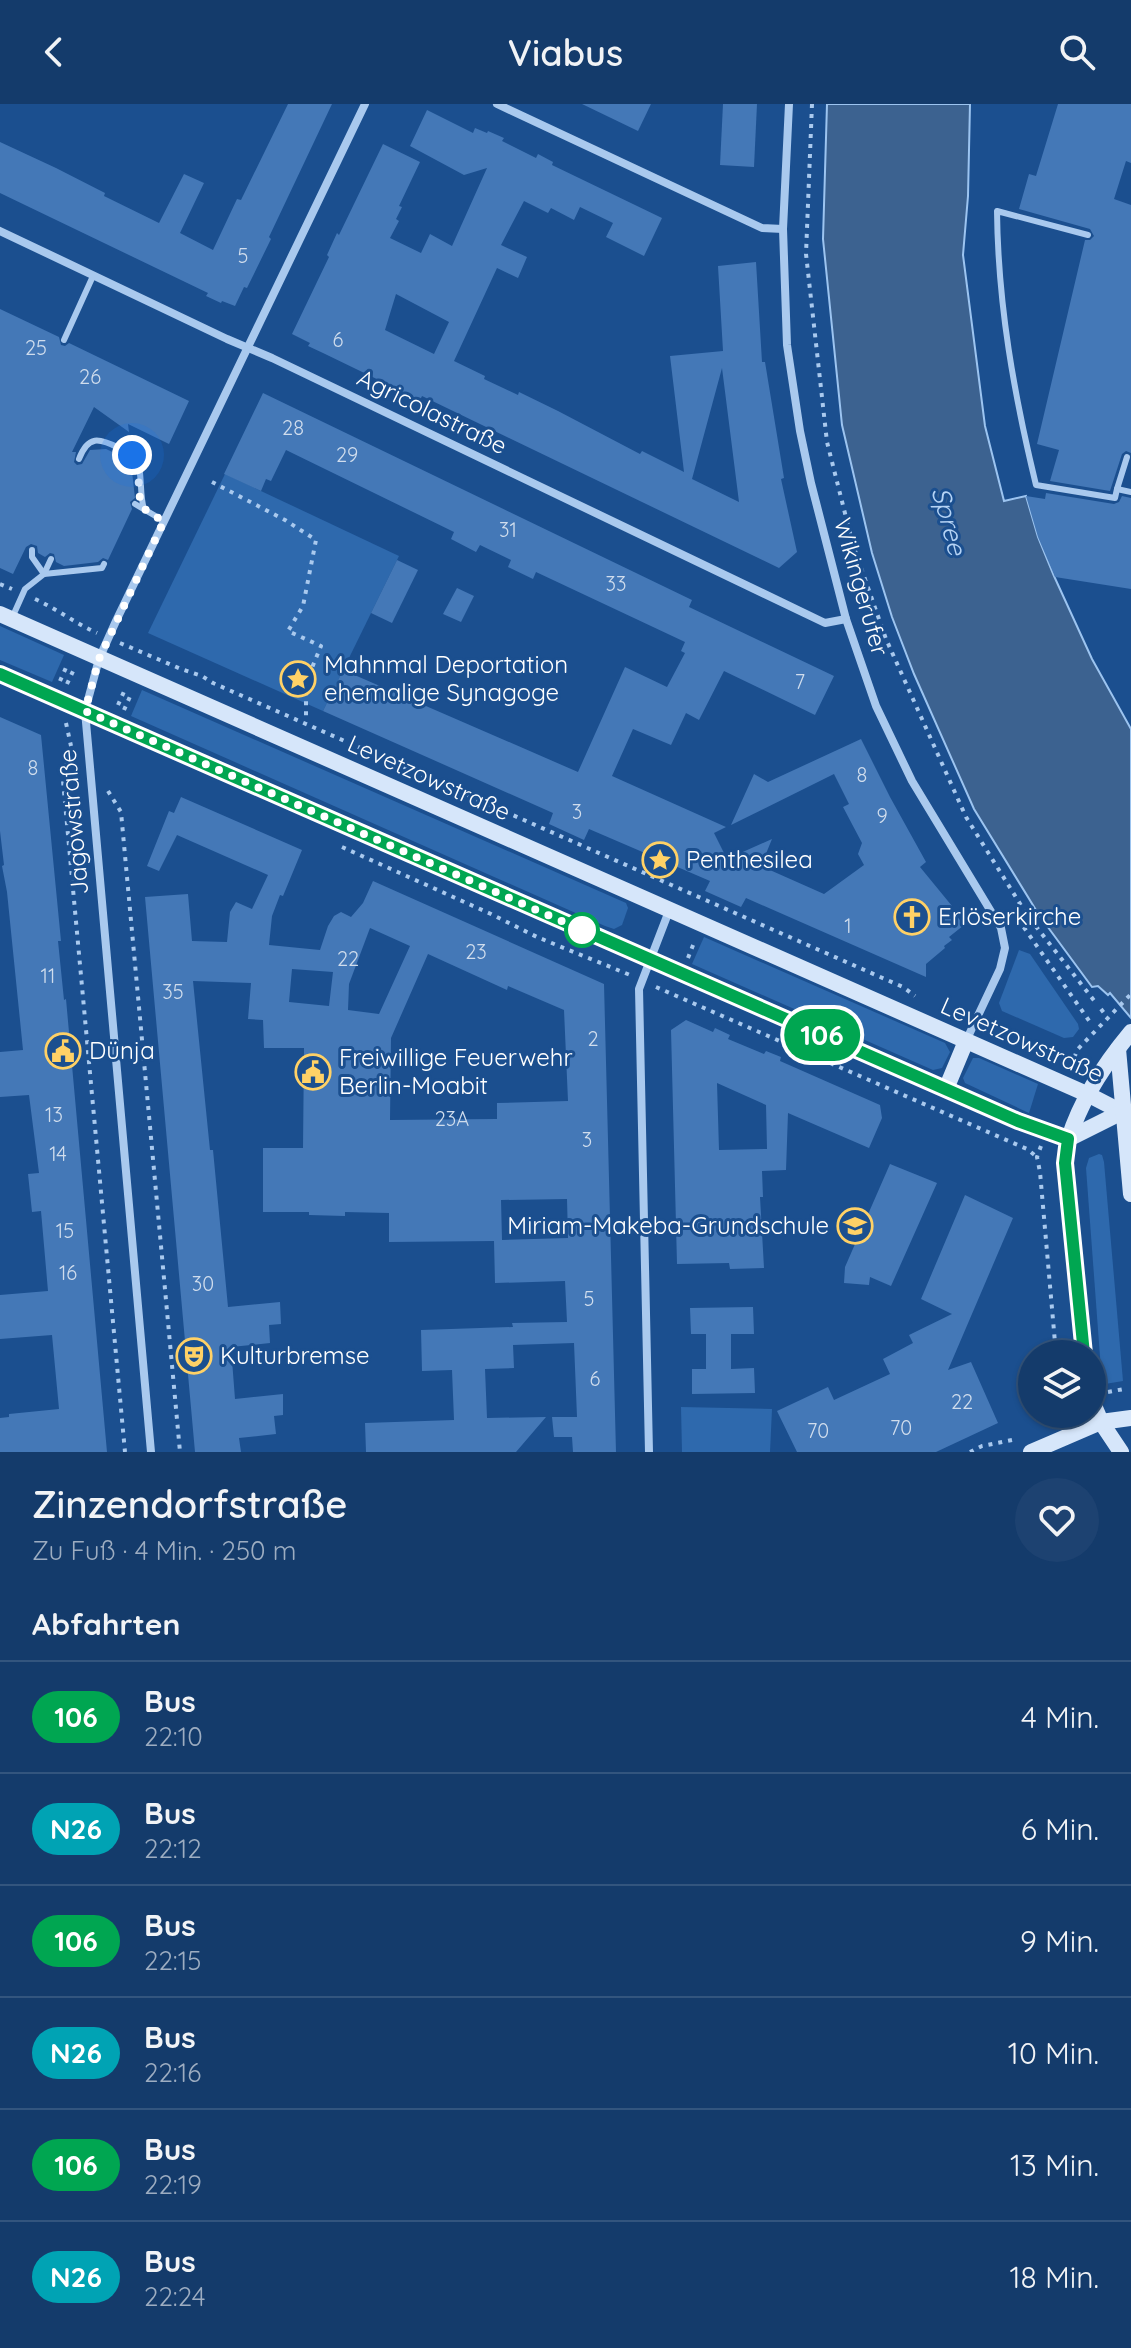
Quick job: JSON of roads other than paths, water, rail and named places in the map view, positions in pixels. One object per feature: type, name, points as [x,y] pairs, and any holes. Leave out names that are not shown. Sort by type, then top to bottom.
[{"type":"main road","name":"Levetzowstraße","points":[[6,617],[1122,1112]]},
{"type":"main road","points":[[0,674],[1018,1121],[1068,1139]]},
{"type":"main road","points":[[1083,1340],[1065,1163],[1068,1139],[1089,1095],[1131,1032]]},
{"type":"main road","points":[[946,1089],[966,1041]]},
{"type":"main road","points":[[1118,1049],[1131,1194]]},
{"type":"main road","name":"Levetzowstraße","points":[[1068,1139],[1122,1112]]},
{"type":"main road","points":[[1106,1421],[1131,1418]]},
{"type":"main road","points":[[1026,1445],[1081,1428]]},
{"type":"main road","points":[[1105,1428],[1121,1452]]},
{"type":"street","name":"Jagowstraße","points":[[151,1452],[85,711],[99,659],[365,104]]},
{"type":"street","points":[[497,104],[762,228],[783,229]]},
{"type":"street","name":"Wikingerufer","points":[[789,104],[783,229],[787,345],[811,483],[846,619],[876,706],[912,781],[1001,928],[1005,948],[1000,969],[966,1041]]},
{"type":"street","name":"Agricolastraße","points":[[0,231],[825,623],[846,619]]},
{"type":"street","points":[[649,1452],[639,989],[669,911]]},
{"type":"lane","points":[[1088,235],[997,211],[1006,340],[1017,410],[1036,485],[1115,498],[1127,457]]},
{"type":"lane","points":[[64,340],[93,276]]},
{"type":"lane","points":[[79,459],[83,448],[92,440],[103,440],[132,455],[138,461],[144,509]]},
{"type":"lane","points":[[1117,489],[1131,492]]},
{"type":"lane","points":[[135,504],[164,521]]},
{"type":"lane","points":[[32,550],[32,557],[44,574]]},
{"type":"lane","points":[[6,617],[25,589],[44,574],[51,559]]},
{"type":"lane","points":[[44,574],[76,568],[102,568],[104,564]]},
{"type":"water","name":"Spree","points":[[827,104],[970,104],[963,255],[985,426],[1004,501],[1026,496],[1054,576],[1092,659],[1131,729],[1131,1018],[1110,993],[1108,995],[1098,986],[1092,987],[1039,915],[974,809],[892,617],[872,553],[842,425],[823,239]]},
{"type":"place","name":"Mahnmal Deportation ehemalige Synagoge","points":[[298,679]]},
{"type":"place","name":"Penthesilea","points":[[660,860]]},
{"type":"place","name":"Erlöserkirche","points":[[912,917]]},
{"type":"place","name":"Dünja","points":[[63,1051]]},
{"type":"place","name":"Freiwillige Feuerwehr Berlin-Moabit","points":[[313,1072]]},
{"type":"place","name":"Miriam-Makeba-Grundschule","points":[[855,1226]]},
{"type":"place","name":"Kulturbremse","points":[[194,1356]]}]
